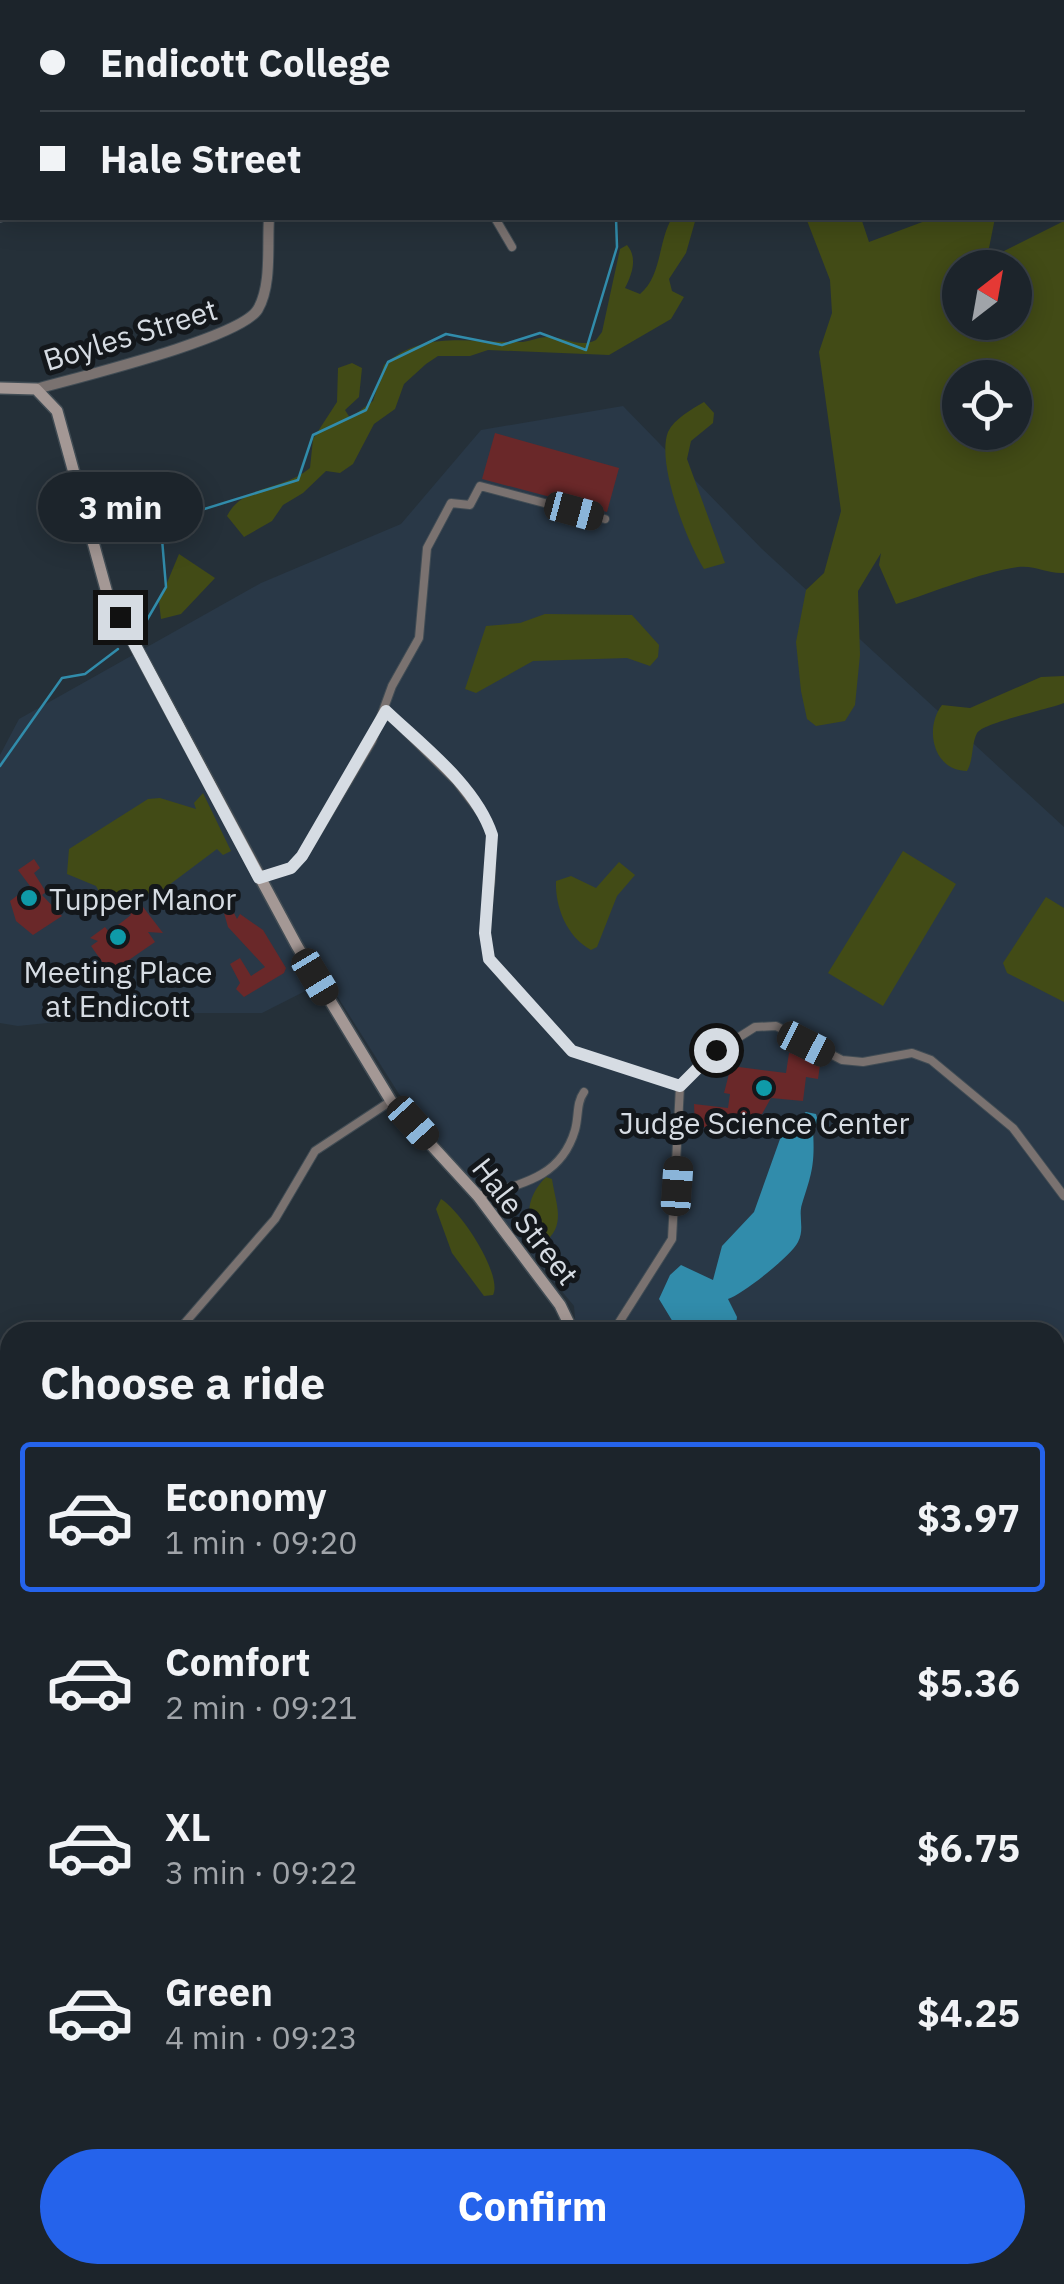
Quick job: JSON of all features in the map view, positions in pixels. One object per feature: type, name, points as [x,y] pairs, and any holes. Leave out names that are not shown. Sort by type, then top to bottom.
[{"type":"main road","points":[[0,388],[36,389]]},
{"type":"main road","name":"Hale Street","points":[[36,389],[57,411],[107,593],[259,878],[391,1102],[478,1196],[560,1305],[568,1322]]},
{"type":"street","name":"Boyles Street","points":[[36,389],[203,340],[245,322],[262,299],[269,220]]},
{"type":"street","points":[[497,220],[512,247]]},
{"type":"street","points":[[259,878],[291,868],[302,856],[386,711],[392,686],[423,624],[427,548],[451,503],[470,505],[480,486],[605,519]]},
{"type":"street","points":[[386,711],[458,782],[487,822],[492,835],[485,933],[489,959],[508,984],[572,1051],[680,1086]]},
{"type":"street","points":[[619,1322],[672,1239],[680,1086],[716,1050],[743,1032],[766,1025],[842,1060],[921,1056],[946,1070],[1013,1128],[1064,1196]]},
{"type":"street","points":[[478,1196],[531,1181],[558,1165],[573,1135],[578,1100],[584,1092]]},
{"type":"street","points":[[186,1322],[275,1219],[316,1152],[391,1102]]},
{"type":"shaded area","points":[[623,406],[761,548],[1064,827],[1064,1322],[575,1322],[574,1306],[399,1094],[327,980],[262,1013],[146,1013],[18,1026],[0,1023],[0,755],[19,719],[261,583],[401,524],[481,430]]},
{"type":"green space","points":[[671,220],[695,220],[686,253],[669,279],[672,291],[684,297],[671,319],[609,355],[488,350],[470,356],[438,356],[404,384],[395,409],[374,424],[353,464],[340,473],[326,471],[283,505],[272,521],[244,537],[227,516],[243,498],[310,468],[313,439],[337,402],[338,368],[352,363],[362,368],[359,397],[345,410],[350,418],[373,401],[384,365],[415,346],[448,340],[596,340],[602,332],[620,249],[627,245],[633,261],[625,288],[640,294],[652,278]]},
{"type":"green space","points":[[807,220],[862,220],[869,242],[928,220],[995,220],[989,250],[942,250],[942,340],[1032,340],[1032,250],[1006,250],[1064,221],[1064,573],[1018,567],[896,604],[879,565],[881,553],[858,591],[860,655],[855,705],[845,721],[816,726],[807,719],[796,642],[806,590],[824,573],[841,511],[819,352],[832,313],[830,280]]},
{"type":"green space","points":[[704,402],[714,413],[713,423],[691,441],[687,459],[725,563],[704,569],[675,502],[665,446],[674,423]]},
{"type":"green space","points":[[179,554],[215,578],[181,614],[161,619],[159,602]]},
{"type":"green space","points":[[545,614],[632,615],[659,645],[658,657],[650,666],[627,658],[533,661],[476,693],[465,689],[486,626],[520,623]]},
{"type":"green space","points":[[1064,676],[1064,703],[977,733],[967,771],[955,769],[939,756],[933,736],[942,705],[970,708],[1041,677]]},
{"type":"green space","points":[[203,793],[231,851],[223,855],[217,849],[161,891],[162,898],[134,889],[100,911],[102,897],[96,886],[67,874],[69,849],[148,799],[160,798],[196,809],[194,803]]},
{"type":"green space","points":[[903,851],[956,884],[883,1006],[828,973]]},
{"type":"green space","points":[[619,862],[635,875],[617,896],[597,947],[591,950],[575,937],[564,920],[556,881],[571,876],[596,888]]},
{"type":"green space","points":[[1046,897],[1064,908],[1064,1002],[1007,973],[1003,963]]},
{"type":"green space","points":[[546,1177],[552,1179],[558,1214],[555,1230],[543,1244],[535,1241],[529,1215],[535,1192]]},
{"type":"green space","points":[[441,1199],[479,1245],[492,1274],[493,1295],[484,1296],[452,1253],[436,1209]]},
{"type":"water","points":[[806,1112],[816,1114],[818,1121],[813,1130],[812,1168],[801,1209],[798,1242],[766,1274],[728,1299],[736,1322],[673,1322],[659,1299],[670,1275],[681,1265],[713,1280],[722,1246],[754,1212],[785,1125]]},
{"type":"building","points":[[495,433],[619,468],[607,512],[482,479]]},
{"type":"building","name":"Tupper Manor","points":[[34,859],[40,868],[34,873],[46,892],[42,895],[62,916],[33,935],[16,921],[10,901],[30,886],[18,870]]},
{"type":"building","name":"Meeting Place at Endicott","points":[[140,903],[163,933],[148,932],[155,942],[110,973],[91,946],[98,941],[90,938],[105,927],[109,932],[131,915],[126,909]]},
{"type":"building","points":[[232,909],[237,919],[240,914],[263,930],[286,968],[244,997],[236,989],[240,983],[230,964],[240,958],[251,976],[265,967],[228,927],[224,913]]},
{"type":"building","name":"Judge Science Center","points":[[789,1053],[821,1058],[818,1079],[806,1077],[803,1101],[771,1098],[762,1114],[745,1121],[744,1132],[695,1126],[694,1104],[728,1108],[730,1094],[724,1093],[731,1066],[786,1073]]},
{"type":"waterway","points":[[144,625],[166,587],[162,539],[185,515],[298,480],[313,435],[366,410],[388,362],[446,334],[502,345],[540,333],[586,350],[617,247],[616,220]]},
{"type":"waterway","points":[[0,766],[62,678],[85,674],[118,649]]},
{"type":"place","name":"Tupper Manor","points":[[29,898]]},
{"type":"place","name":"Meeting Place at Endicott","points":[[118,937]]},
{"type":"place","name":"Judge Science Center","points":[[764,1088]]},
{"type":"route","points":[[120,617],[259,878],[291,868],[302,856],[386,711],[458,782],[487,822],[492,835],[485,933],[489,959],[563,1042],[586,1057],[616,1062],[680,1086],[716,1050]]}]
